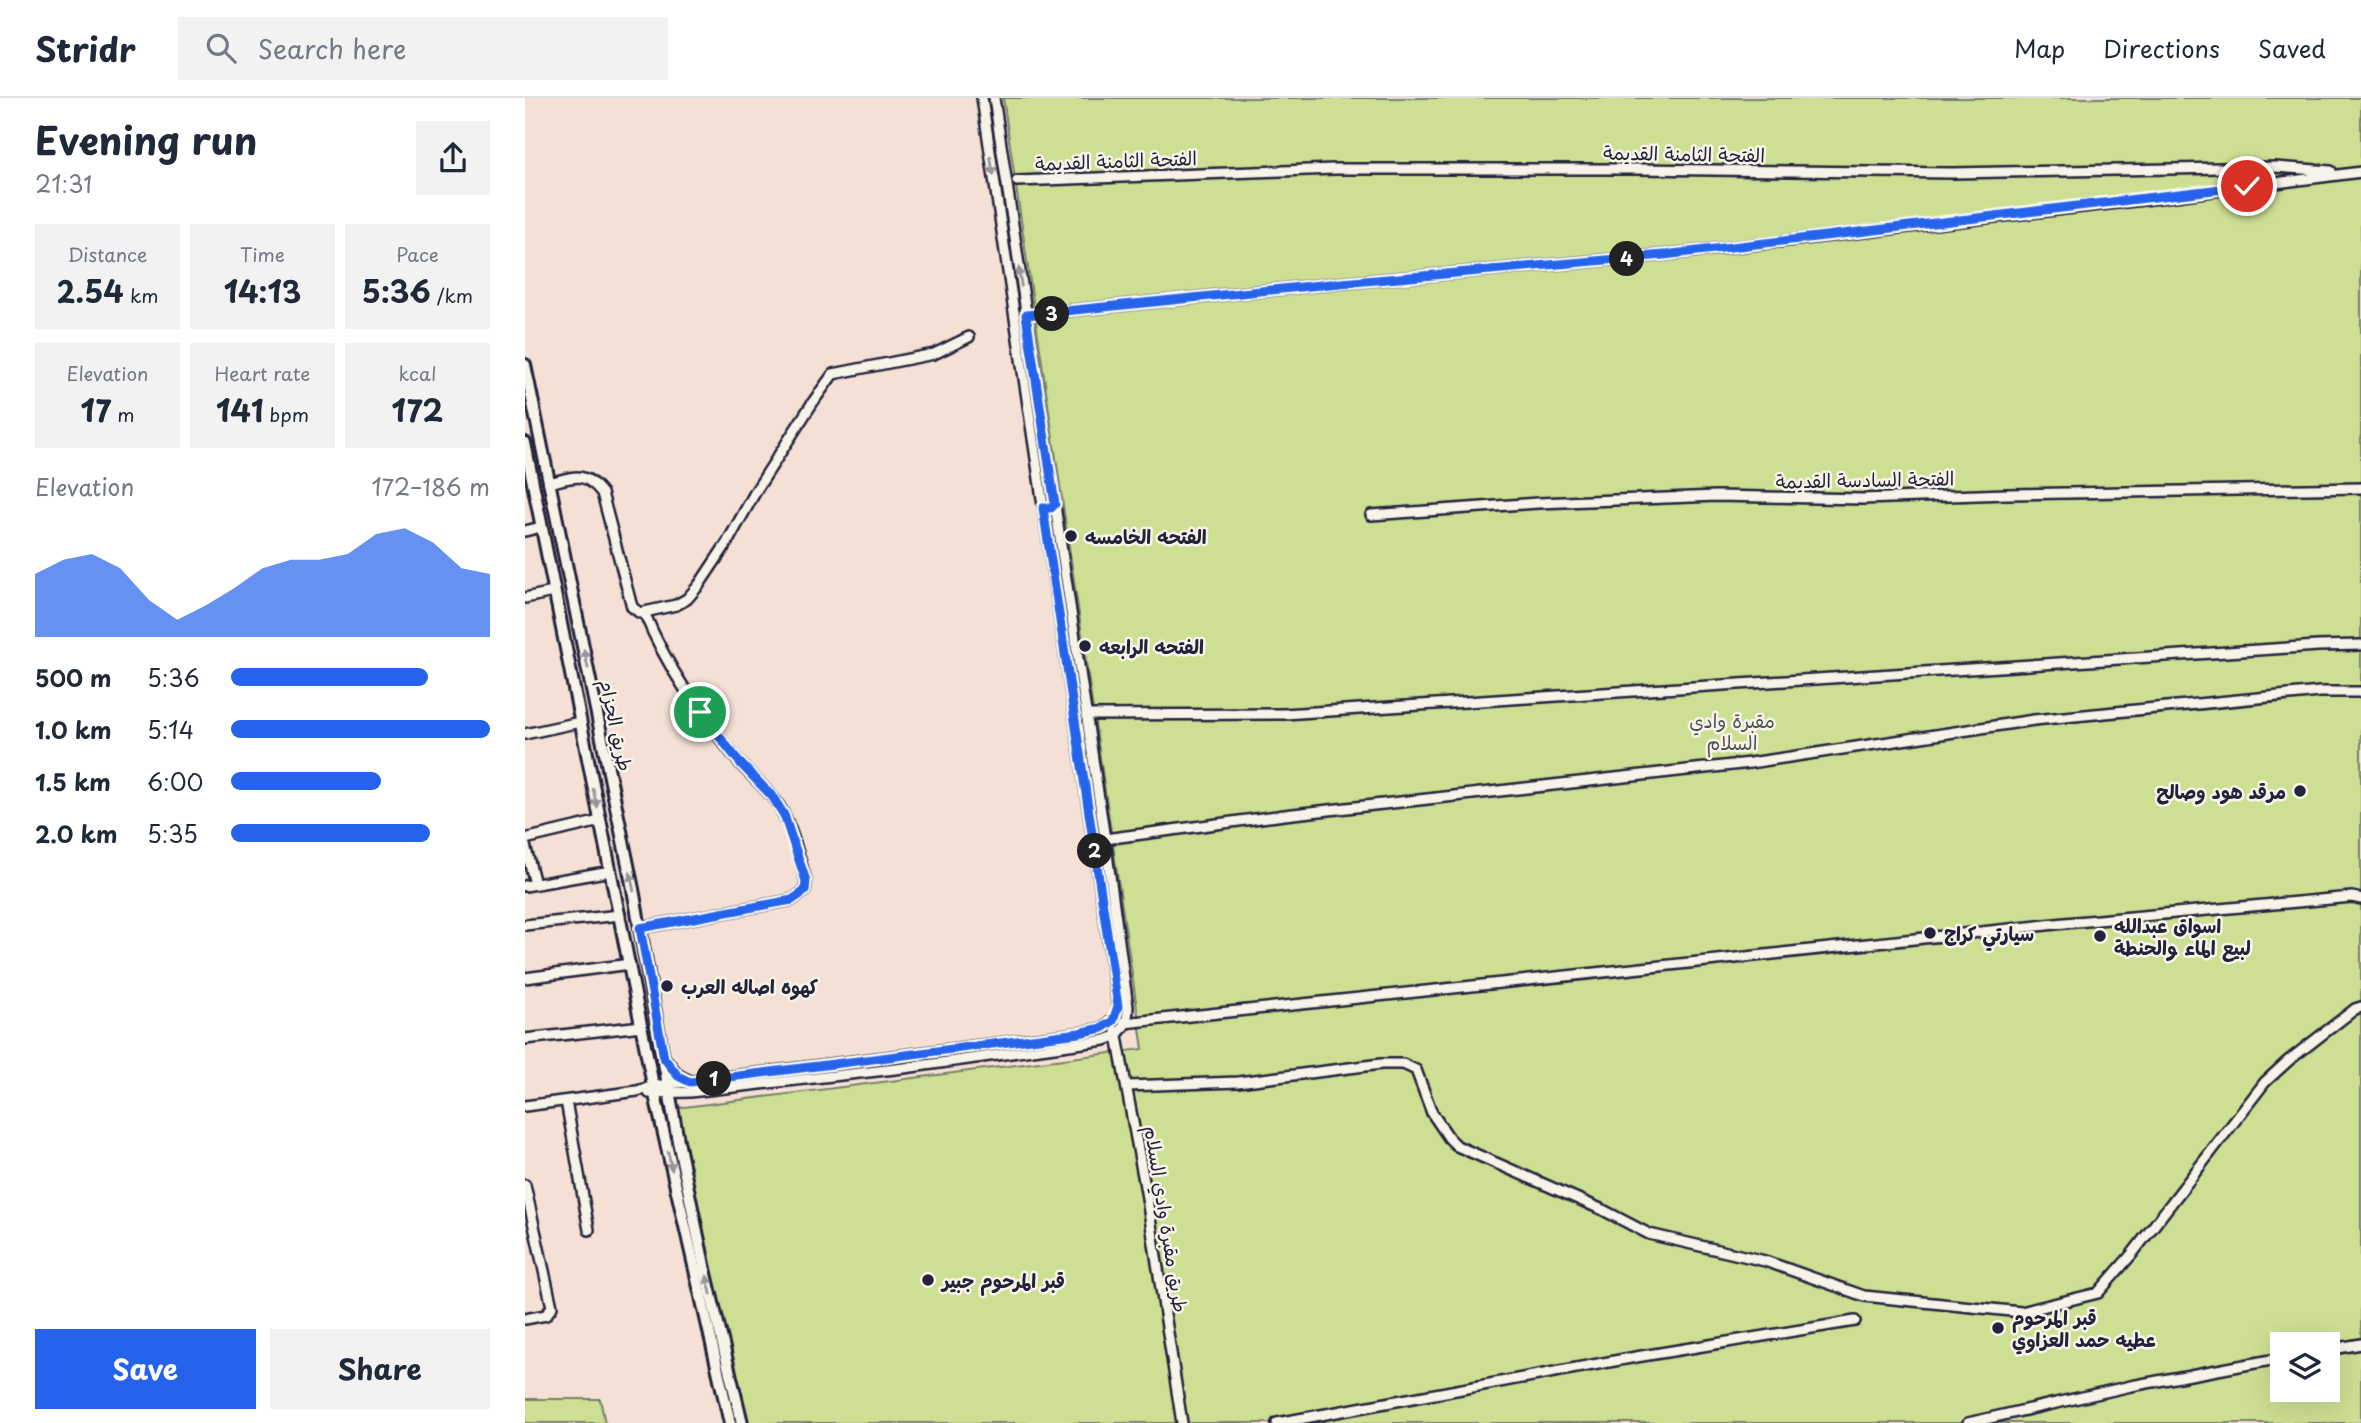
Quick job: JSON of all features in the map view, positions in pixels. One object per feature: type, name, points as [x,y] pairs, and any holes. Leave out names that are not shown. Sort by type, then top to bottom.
[{"type":"main road","name":"طريق الحزام","points":[[525,365],[602,735],[703,1261],[742,1423]]},
{"type":"main road","name":"طريق الحزام","points":[[525,443],[655,1090],[730,1423]]},
{"type":"main road","points":[[531,476],[541,478],[547,471]]},
{"type":"main road","points":[[541,528],[549,524],[558,528]]},
{"type":"main road","points":[[584,743],[596,746],[601,742],[602,735]]},
{"type":"main road","points":[[590,771],[593,765],[599,763],[605,765],[608,770]]},
{"type":"main road","points":[[664,1058],[678,1076],[690,1082]]},
{"type":"street","points":[[982,98],[1118,1006],[1113,1022]]},
{"type":"street","points":[[525,1106],[637,1091],[921,1066],[1105,1040],[1117,1035],[1126,1023],[1128,1007],[1105,839],[994,98]]},
{"type":"street","name":"الفتحة الثامنة القديمة","points":[[1017,181],[1334,169],[1952,173],[2275,167],[2349,173]]},
{"type":"street","points":[[1026,315],[1330,284],[1664,255],[2144,200],[2361,172]]},
{"type":"street","points":[[549,483],[580,475],[593,482],[602,493],[632,607],[641,613],[676,606],[687,599],[727,543],[757,489],[833,374],[934,354],[968,337]]},
{"type":"street","name":"الفتحة السادسة القديمة","points":[[1371,515],[1538,503],[1717,496],[1862,499],[2360,489]]},
{"type":"street","points":[[1043,508],[1051,508],[1055,504]]},
{"type":"street","points":[[525,531],[541,528]]},
{"type":"street","points":[[1047,531],[1051,528],[1059,529]]},
{"type":"street","points":[[525,598],[553,592]]},
{"type":"street","points":[[640,928],[792,900],[805,891],[806,881],[784,815],[772,796],[723,742],[679,681],[658,645],[645,612]]},
{"type":"street","points":[[1086,715],[1285,714],[2361,645]]},
{"type":"street","points":[[1105,839],[1284,815],[1750,763],[2035,720],[2320,692],[2361,692]]},
{"type":"street","points":[[525,734],[580,722]]},
{"type":"street","points":[[1078,738],[1090,735]]},
{"type":"street","points":[[1081,765],[1088,762],[1094,765]]},
{"type":"street","points":[[525,839],[600,821]]},
{"type":"street","points":[[525,845],[535,884]]},
{"type":"street","points":[[525,886],[611,871]]},
{"type":"street","points":[[669,1089],[690,1082],[1079,1033],[1102,1028],[1113,1022],[1126,1023],[2064,923],[2352,897],[2361,899]]},
{"type":"street","points":[[525,925],[620,915]]},
{"type":"street","points":[[525,978],[630,964]]},
{"type":"street","points":[[1127,1086],[1219,1084],[1381,1064],[1409,1065],[1416,1070],[1432,1113],[1457,1146],[1603,1210],[1649,1234],[1765,1261],[1864,1296],[2021,1312],[2098,1293],[2132,1254],[2266,1082],[2355,1009],[2361,1007]]},
{"type":"street","name":"طريق مقبرة وادي السلام","points":[[1113,1022],[1153,1231],[1182,1423]]},
{"type":"street","points":[[525,1039],[642,1026]]},
{"type":"street","points":[[920,1054],[918,1059],[921,1066]]},
{"type":"street","points":[[903,1056],[907,1063],[904,1068]]},
{"type":"street","points":[[566,1101],[589,1230]]},
{"type":"street","points":[[525,1185],[552,1307],[546,1315],[525,1319]]},
{"type":"street","points":[[1277,1423],[1636,1357],[1855,1321]]},
{"type":"street","points":[[2340,1348],[2361,1344]]},
{"type":"street","points":[[1968,1423],[2131,1386],[2270,1360]]},
{"type":"green space","name":"مقبرة وادي السلام","points":[[1003,98],[2361,98],[2361,1423],[747,1423],[676,1108],[1143,1049]]},
{"type":"green space","points":[[525,1399],[600,1399],[605,1423],[525,1423]]},
{"type":"place","name":"الفتحه الخامسه","points":[[1071,536]]},
{"type":"place","name":"الفتحه الرابعه","points":[[1085,646]]},
{"type":"place","name":"مرقد هود وصالح","points":[[2300,791]]},
{"type":"place","name":"سيارتي كراج","points":[[1930,933]]},
{"type":"place","name":"اسواق عبدالله لبيع الماء والحنطة","points":[[2100,936]]},
{"type":"place","name":"كهوه اصاله العرب","points":[[667,986]]},
{"type":"place","name":"قبر المرحوم جبير","points":[[928,1280]]},
{"type":"place","name":"قبر المرحوم عطيه حمد العزاوي","points":[[1998,1328]]},
{"type":"route","points":[[700,712],[741,764],[772,796],[784,815],[806,881],[805,891],[792,900],[640,928],[664,1058],[674,1073],[690,1082],[1079,1033],[1108,1026],[1116,1018],[1118,1006],[1043,508],[1051,508],[1055,504],[1026,315],[1330,284],[1664,255],[2247,186]]}]
